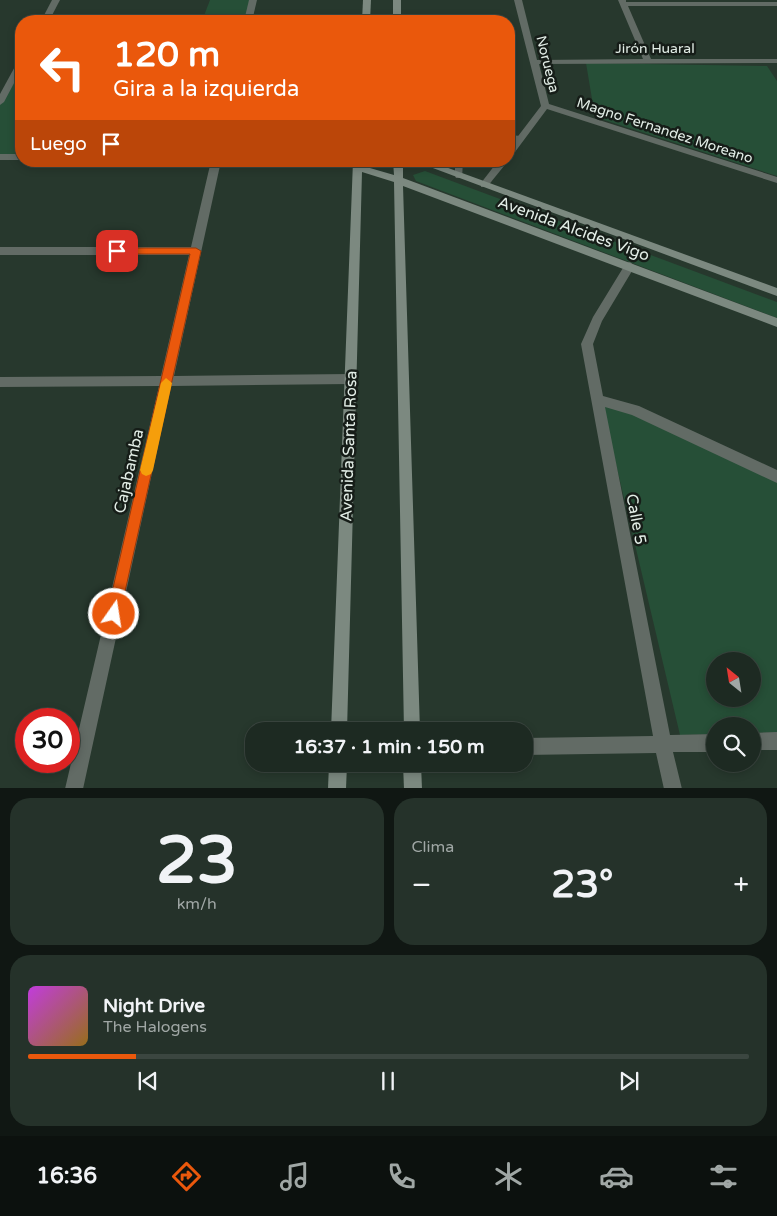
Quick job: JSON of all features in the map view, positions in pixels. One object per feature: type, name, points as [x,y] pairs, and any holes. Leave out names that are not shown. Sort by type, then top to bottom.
[{"type":"main road","points":[[366,15],[367,0]]},
{"type":"main road","points":[[397,0],[397,15]]},
{"type":"main road","name":"Avenida Santa Rosa","points":[[339,722],[358,167]]},
{"type":"main road","name":"Avenida Alcides Vigo","points":[[366,167],[777,323]]},
{"type":"main road","points":[[398,167],[412,722]]},
{"type":"main road","name":"Avenida Alcides Vigo","points":[[435,167],[777,292]]},
{"type":"main road","points":[[337,788],[338,772]]},
{"type":"main road","points":[[412,772],[413,788]]},
{"type":"street","points":[[48,15],[56,0]]},
{"type":"street","points":[[249,15],[253,0]]},
{"type":"street","name":"Noruega","points":[[515,147],[545,106],[518,0]]},
{"type":"street","points":[[648,62],[622,2],[777,4]]},
{"type":"street","name":"Jirón Huaral","points":[[533,62],[777,61]]},
{"type":"street","points":[[0,102],[15,74]]},
{"type":"street","name":"Magno Fernandez Moreano","points":[[545,106],[777,180]]},
{"type":"street","points":[[0,157],[15,157]]},
{"type":"street","name":"Cajabamba","points":[[74,788],[215,167]]},
{"type":"street","points":[[484,185],[498,167]]},
{"type":"street","points":[[0,251],[196,251]]},
{"type":"street","name":"Calle 5","points":[[630,266],[597,320],[587,344],[673,788]]},
{"type":"street","points":[[0,382],[350,379]]},
{"type":"street","points":[[597,400],[635,410],[777,478]]},
{"type":"street","points":[[761,742],[777,741]]},
{"type":"street","points":[[533,747],[706,743]]},
{"type":"lane","points":[[515,137],[522,138]]},
{"type":"lane","points":[[459,167],[459,176]]},
{"type":"green space","points":[[210,0],[253,0],[249,15],[204,15]]},
{"type":"green space","points":[[586,63],[767,66],[777,81],[777,176],[595,117]]},
{"type":"green space","points":[[15,74],[15,157],[0,157],[0,102]]},
{"type":"green space","points":[[425,171],[777,302],[777,318],[416,181],[413,175]]},
{"type":"green space","points":[[602,405],[637,414],[777,482],[777,732],[761,733],[761,717],[706,717],[706,734],[680,735]]},
{"type":"slow traffic","points":[[146,470],[166,383]]},
{"type":"route","points":[[114,614],[196,251],[117,251]]}]
